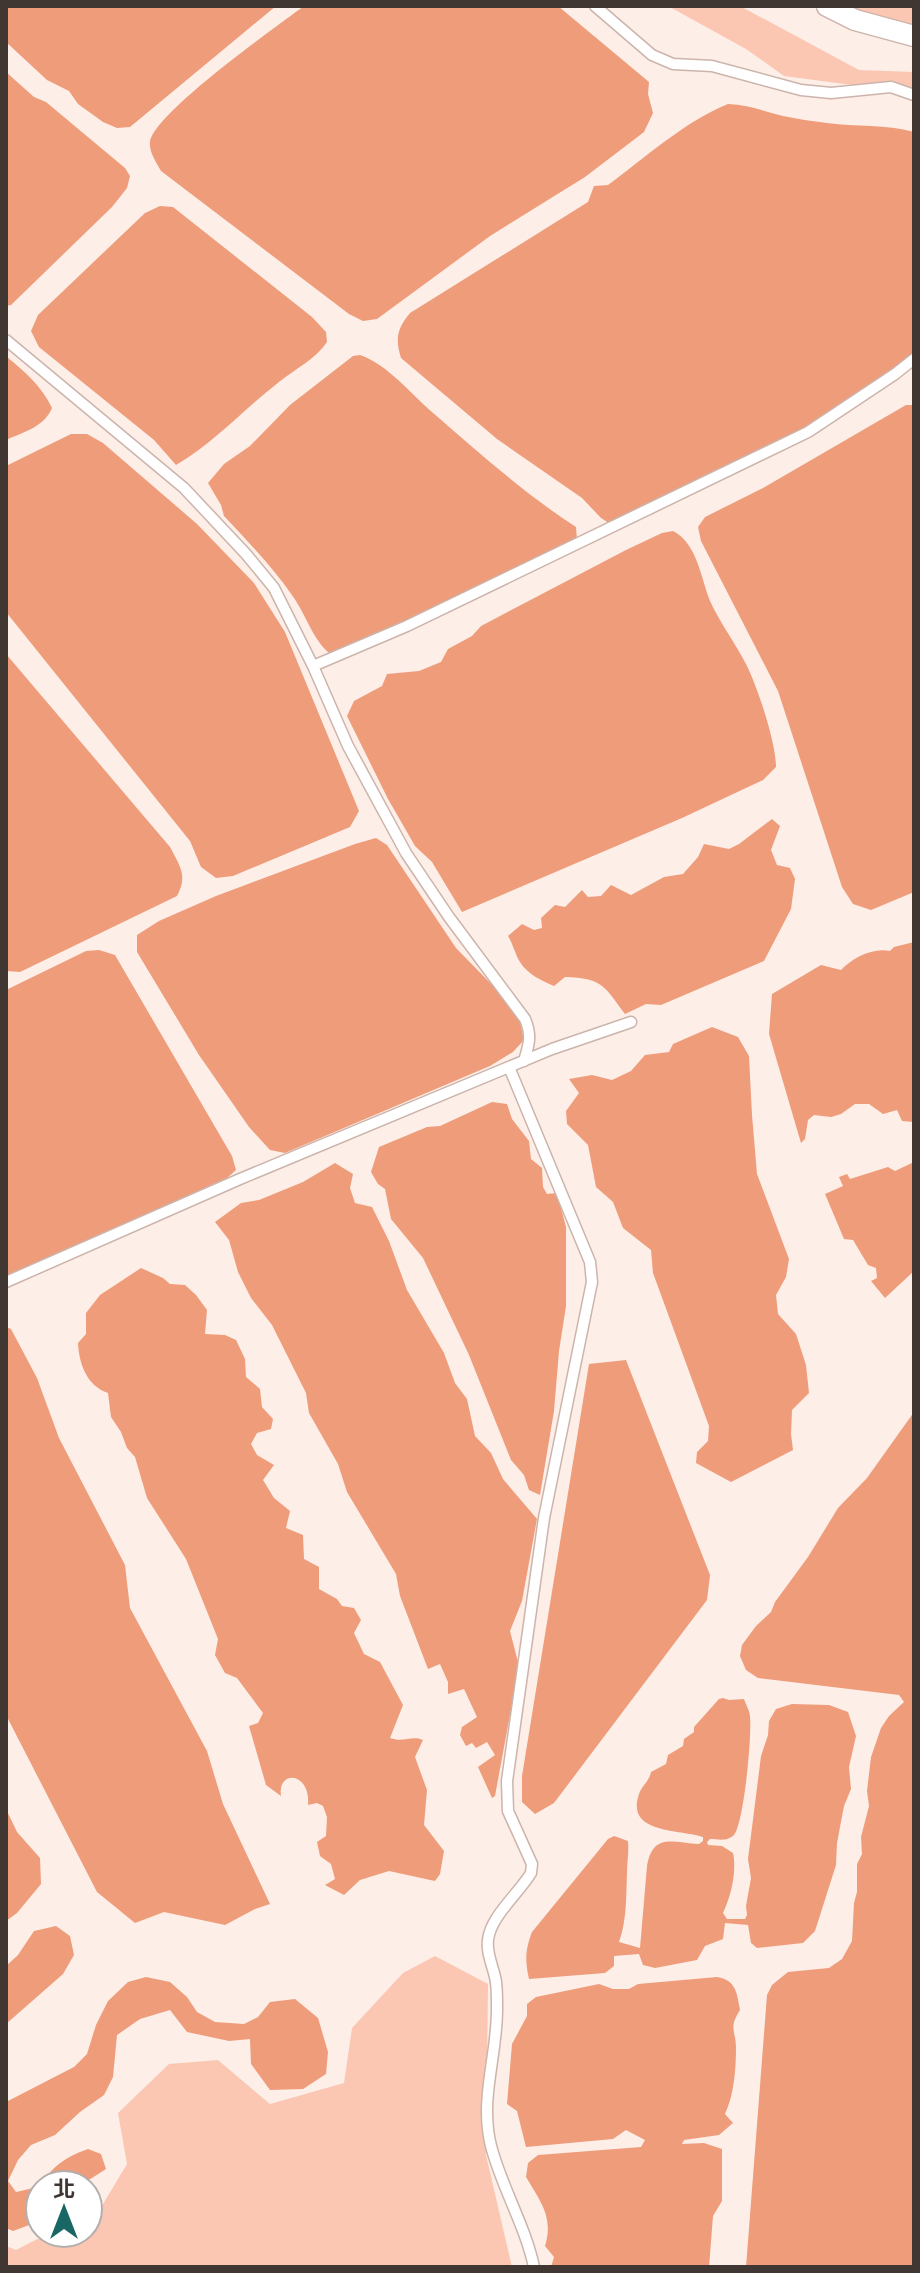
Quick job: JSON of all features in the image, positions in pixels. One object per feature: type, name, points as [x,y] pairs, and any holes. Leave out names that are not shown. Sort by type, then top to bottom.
[{"type":"street","points":[[827,6],[855,20],[914,36]]},
{"type":"lane","points":[[595,6],[652,55],[673,64],[712,66],[801,90],[831,93],[891,87],[914,95]]},
{"type":"lane","points":[[6,340],[184,488],[274,588],[348,746],[406,853],[525,1019],[530,1029],[530,1039],[524,1061]]},
{"type":"lane","points":[[313,666],[407,626],[808,432],[914,359]]},
{"type":"lane","points":[[6,1282],[240,1179],[509,1067],[631,1022]]},
{"type":"lane","points":[[509,1067],[590,1262],[592,1282],[544,1518],[507,1781],[508,1811],[532,1864],[531,1873],[492,1926],[488,1940],[496,1981],[497,2007],[486,2111],[497,2164],[529,2242],[534,2267]]},
{"type":"shaded area","points":[[6,6],[276,6],[130,127],[117,128],[78,104],[69,91],[47,80],[6,42]]},
{"type":"shaded area","points":[[304,6],[558,6],[649,82],[648,94],[653,113],[644,132],[585,177],[490,236],[377,319],[363,321],[349,314],[161,171],[151,149],[150,142],[157,129],[172,111],[218,71]]},
{"type":"shaded area","points":[[668,6],[740,6],[859,70],[914,72],[914,90],[784,76],[746,49]]},
{"type":"shaded area","points":[[841,6],[914,6],[914,29]]},
{"type":"shaded area","points":[[6,72],[125,168],[130,176],[127,188],[112,207],[11,305],[6,306]]},
{"type":"shaded area","points":[[728,104],[805,120],[914,132],[914,355],[814,423],[728,470],[612,525],[582,498],[497,439],[401,358],[398,334],[410,313],[588,202],[594,186],[608,185],[681,130]]},
{"type":"shaded area","points":[[160,206],[173,207],[312,317],[326,332],[327,342],[311,359],[266,392],[203,447],[176,465],[154,440],[39,347],[31,331],[38,315],[145,213]]},
{"type":"shaded area","points":[[360,355],[389,372],[502,472],[576,527],[577,540],[333,656],[316,637],[299,605],[278,576],[224,516],[208,483],[224,464],[250,446],[290,405],[353,356]]},
{"type":"shaded area","points":[[6,356],[38,386],[52,408],[39,424],[6,440]]},
{"type":"shaded area","points":[[906,405],[914,405],[914,892],[871,910],[853,904],[842,887],[778,691],[701,541],[698,527],[705,517],[763,488]]},
{"type":"shaded area","points":[[71,434],[87,434],[103,443],[197,524],[254,583],[285,632],[359,811],[350,827],[233,876],[216,878],[201,867],[190,841],[6,612],[6,466]]},
{"type":"shaded area","points":[[673,531],[693,552],[710,601],[751,676],[770,730],[776,767],[763,780],[682,818],[462,912],[432,862],[415,846],[388,799],[347,716],[354,701],[382,686],[387,674],[419,671],[441,662],[448,649],[472,636],[481,626],[626,550]]},
{"type":"shaded area","points":[[6,654],[170,847],[182,877],[177,896],[20,972],[6,971]]},
{"type":"shaded area","points":[[772,819],[780,826],[771,850],[777,865],[790,868],[795,879],[791,909],[764,961],[661,1005],[646,1004],[625,1014],[601,985],[587,979],[565,977],[554,986],[531,974],[518,959],[508,936],[522,924],[534,930],[542,928],[541,918],[555,905],[565,907],[582,890],[588,897],[601,896],[611,885],[631,895],[664,877],[683,874],[698,857],[704,844],[729,849]]},
{"type":"shaded area","points":[[376,838],[387,845],[456,948],[519,1017],[524,1040],[513,1052],[490,1066],[285,1153],[270,1150],[249,1127],[199,1055],[137,952],[137,935],[159,921],[216,896]]},
{"type":"shaded area","points":[[914,942],[914,1122],[902,1121],[897,1110],[883,1114],[869,1104],[855,1104],[831,1117],[814,1115],[808,1120],[805,1139],[801,1143],[769,1034],[772,994],[821,965],[841,970],[863,954],[890,951]]},
{"type":"shaded area","points":[[99,950],[115,955],[232,1156],[236,1170],[227,1178],[6,1277],[6,990],[86,951]]},
{"type":"shaded area","points":[[712,1027],[738,1037],[749,1056],[757,1174],[789,1259],[786,1277],[776,1295],[778,1314],[796,1334],[806,1365],[809,1393],[792,1410],[793,1450],[731,1482],[696,1463],[697,1452],[708,1441],[709,1426],[653,1273],[651,1250],[623,1228],[613,1202],[596,1187],[588,1145],[567,1124],[566,1111],[579,1093],[569,1079],[592,1075],[612,1080],[631,1071],[645,1055],[669,1052],[673,1044]]},
{"type":"shaded area","points":[[492,1102],[507,1104],[512,1119],[529,1141],[531,1159],[542,1168],[543,1187],[547,1194],[557,1193],[566,1227],[566,1306],[554,1411],[540,1495],[529,1490],[524,1475],[511,1460],[469,1355],[423,1258],[391,1219],[385,1189],[371,1172],[379,1147],[427,1127],[440,1126]]},
{"type":"shaded area","points":[[914,1162],[914,1271],[885,1298],[871,1281],[877,1278],[876,1268],[868,1265],[853,1240],[844,1239],[825,1194],[843,1186],[839,1177],[847,1174],[850,1179],[888,1167],[895,1171]]},
{"type":"shaded area","points":[[335,1163],[353,1174],[350,1188],[355,1203],[372,1207],[389,1241],[407,1290],[444,1353],[455,1383],[467,1399],[475,1436],[491,1453],[503,1479],[537,1519],[522,1601],[510,1631],[519,1666],[495,1796],[492,1798],[478,1767],[495,1755],[487,1742],[476,1748],[472,1743],[466,1746],[460,1735],[462,1727],[477,1717],[464,1689],[448,1694],[448,1682],[440,1664],[428,1669],[400,1596],[396,1574],[347,1492],[338,1464],[309,1413],[306,1393],[272,1325],[251,1298],[238,1272],[229,1240],[215,1222],[241,1203],[259,1200],[303,1182]]},
{"type":"shaded area","points":[[141,1268],[170,1284],[185,1285],[196,1295],[207,1310],[205,1334],[225,1335],[236,1340],[245,1359],[246,1377],[260,1389],[262,1407],[273,1419],[271,1429],[257,1433],[251,1444],[257,1455],[274,1465],[263,1480],[274,1498],[290,1511],[286,1528],[303,1535],[304,1559],[319,1567],[319,1589],[337,1599],[342,1606],[354,1608],[361,1620],[354,1633],[364,1654],[380,1662],[403,1705],[390,1738],[423,1740],[415,1757],[427,1790],[424,1825],[444,1851],[440,1874],[435,1881],[389,1871],[360,1880],[344,1895],[325,1885],[335,1879],[331,1864],[320,1856],[317,1842],[326,1836],[327,1817],[323,1806],[317,1803],[308,1805],[304,1786],[294,1778],[284,1781],[281,1796],[266,1785],[249,1726],[258,1723],[263,1713],[237,1678],[225,1673],[215,1655],[218,1639],[186,1559],[147,1498],[135,1457],[111,1417],[108,1393],[90,1380],[80,1359],[78,1343],[86,1334],[86,1313],[100,1295]]},
{"type":"shaded area","points":[[6,1327],[11,1329],[37,1378],[59,1438],[125,1565],[130,1608],[207,1751],[223,1804],[270,1904],[225,1925],[164,1912],[135,1923],[97,1892],[6,1715]]},
{"type":"shaded area","points":[[626,1360],[710,1575],[707,1600],[554,1803],[535,1814],[522,1802],[522,1776],[589,1364]]},
{"type":"shaded area","points":[[914,1412],[914,2267],[746,2267],[767,1995],[772,1985],[788,1972],[829,1968],[842,1959],[852,1941],[857,1864],[862,1854],[861,1837],[869,1806],[867,1791],[871,1757],[881,1728],[904,1702],[899,1695],[758,1678],[746,1670],[740,1656],[742,1645],[771,1612],[838,1508],[867,1478]]},
{"type":"shaded area","points":[[723,1698],[744,1699],[750,1727],[738,1827],[728,1839],[710,1839],[707,1842],[733,1853],[732,1883],[723,1913],[727,1919],[745,1919],[747,1915],[751,1878],[748,1859],[761,1756],[769,1721],[776,1709],[792,1704],[829,1705],[848,1712],[856,1736],[849,1767],[851,1789],[844,1806],[836,1865],[815,1931],[803,1943],[757,1948],[751,1943],[748,1925],[725,1923],[723,1939],[705,1946],[697,1960],[655,1968],[643,1965],[639,1954],[614,1956],[614,1966],[605,1973],[529,1979],[526,1956],[532,1932],[608,1839],[614,1836],[628,1841],[626,1908],[619,1942],[640,1948],[650,1855],[659,1844],[699,1844],[703,1837],[657,1828],[647,1823],[637,1807],[639,1794],[651,1772],[666,1764],[668,1755],[683,1746],[684,1739],[694,1732],[694,1727]]},
{"type":"shaded area","points":[[6,1809],[17,1832],[40,1858],[41,1884],[17,1913],[6,1921]]},
{"type":"shaded area","points":[[56,1926],[70,1936],[74,1955],[63,1974],[6,2024],[6,1966],[18,1955],[34,1931]]},
{"type":"shaded area","points":[[435,1956],[488,1984],[486,2155],[512,2267],[6,2267],[6,2246],[16,2250],[24,2246],[24,2249],[104,2249],[104,2202],[127,2164],[118,2113],[169,2064],[218,2060],[270,2104],[344,2083],[352,2028],[403,1973]]},
{"type":"shaded area","points":[[146,1977],[170,1982],[187,1997],[197,2012],[215,2022],[244,2024],[258,2017],[270,2002],[295,1999],[318,2018],[328,2052],[326,2074],[303,2089],[270,2090],[251,2064],[250,2039],[229,2041],[187,2032],[170,2010],[140,2019],[117,2035],[113,2077],[104,2095],[55,2135],[31,2145],[18,2160],[8,2181],[16,2192],[24,2190],[24,2227],[13,2231],[6,2228],[6,2102],[74,2067],[87,2054],[108,2001],[128,1982]]},
{"type":"shaded area","points":[[717,1977],[732,1984],[740,2010],[733,2026],[735,2073],[725,2114],[733,2123],[719,2135],[684,2140],[682,2144],[704,2143],[722,2149],[722,2201],[713,2216],[709,2267],[551,2267],[554,2257],[545,2246],[547,2218],[526,2177],[528,2163],[538,2155],[641,2147],[645,2140],[626,2130],[613,2139],[526,2147],[517,2111],[507,2104],[512,2044],[527,2016],[527,2004],[536,1997],[599,1984],[613,1989],[629,1989],[638,1984]]},
{"type":"shaded area","points":[[88,2149],[101,2154],[106,2169],[54,2169]]}]
